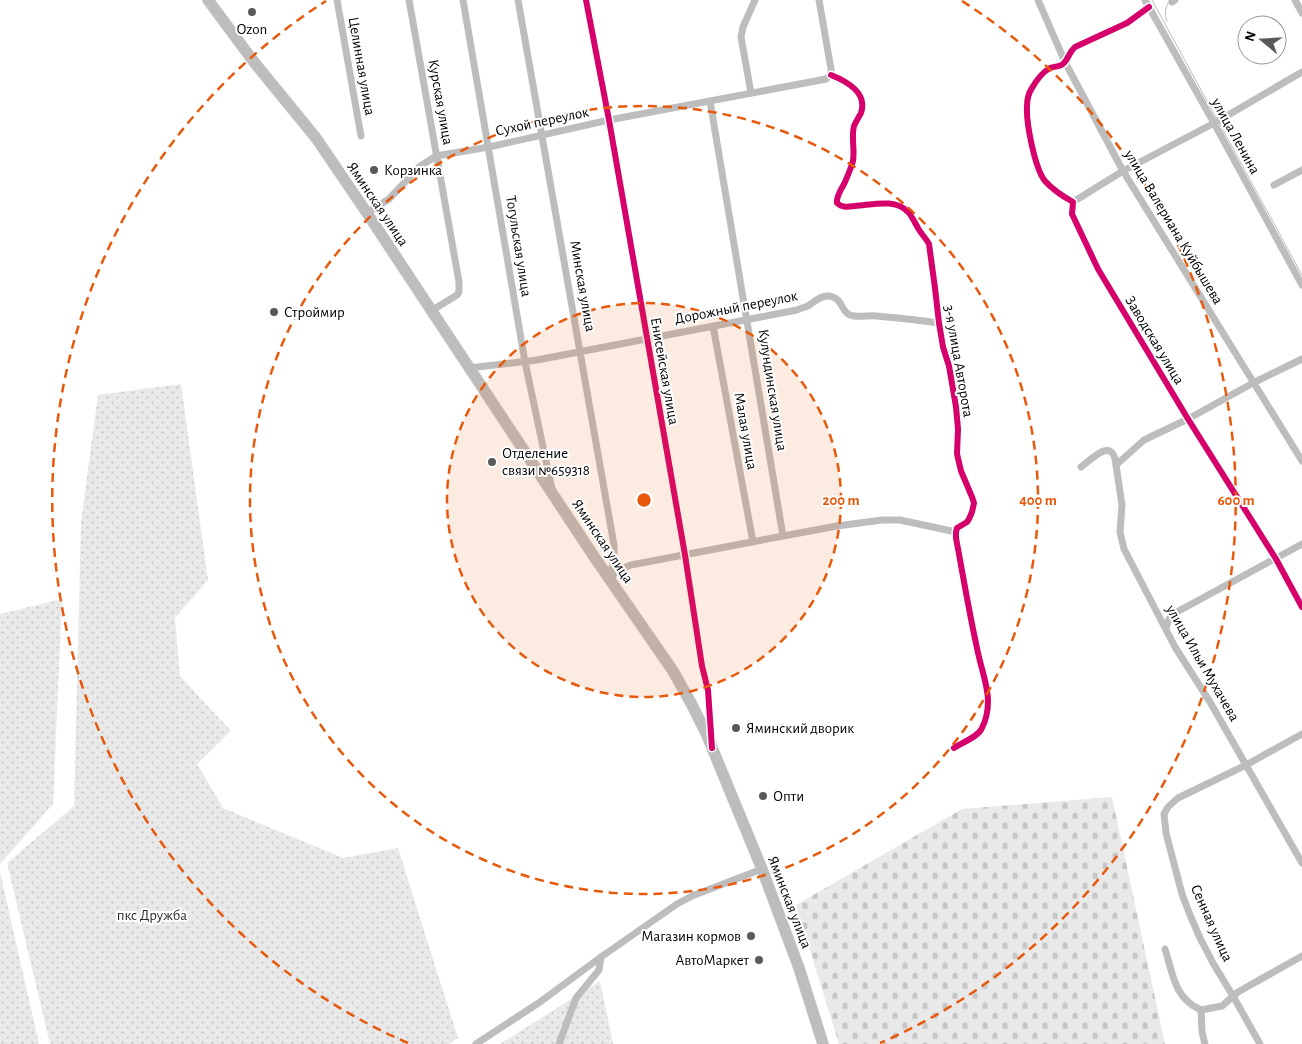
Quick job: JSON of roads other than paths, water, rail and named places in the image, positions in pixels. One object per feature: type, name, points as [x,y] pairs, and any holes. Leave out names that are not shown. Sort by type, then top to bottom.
[{"type":"main road","name":"Яминская улица","points":[[210,0],[254,62],[315,137],[673,671],[692,705],[712,748],[762,869],[799,968],[824,1044]]},
{"type":"street","name":"Целинная улица","points":[[337,0],[360,136]]},
{"type":"street","name":"Курская улица","points":[[409,0],[460,287],[458,295],[431,310]]},
{"type":"street","name":"Тогульская улица","points":[[463,0],[525,362],[554,495]]},
{"type":"street","name":"Минская улица","points":[[518,0],[614,544],[614,560],[609,578]]},
{"type":"street","name":"Енисейская улица","points":[[586,0],[609,120],[685,555],[702,666],[708,690],[712,748]]},
{"type":"street","points":[[751,93],[741,37],[743,27],[755,0]]},
{"type":"street","points":[[819,0],[831,75]]},
{"type":"street","name":"улица Валериана Куйбышева","points":[[1038,0],[1065,62],[1123,171],[1302,461]]},
{"type":"street","points":[[1295,0],[1302,13]]},
{"type":"street","points":[[1147,3],[1127,23],[1075,47],[1069,53],[1065,62],[1062,65],[1048,69],[1028,94],[1027,118],[1037,165],[1047,184],[1066,199],[1073,202],[1123,171],[1214,123],[1302,72]]},
{"type":"street","name":"улица Ленина","points":[[1147,3],[1302,285]]},
{"type":"street","name":"Сухой переулок","points":[[367,213],[389,199],[418,167],[436,156],[489,147],[609,120],[826,79],[831,75]]},
{"type":"street","name":"3-я улица Авторота","points":[[831,75],[855,88],[862,105],[861,114],[853,129],[854,151],[852,163],[845,184],[837,198],[837,203],[840,206],[848,207],[888,203],[900,207],[907,211],[929,244],[938,322],[949,366],[958,419],[958,460],[974,503],[969,519],[957,528],[956,532]]},
{"type":"street","name":"Кулундинская улица","points":[[710,101],[783,536]]},
{"type":"street","points":[[1274,185],[1302,170]]},
{"type":"street","name":"Заводская улица","points":[[1073,202],[1072,214],[1091,256],[1188,419],[1276,559],[1302,607]]},
{"type":"street","name":"Дорожный переулок","points":[[469,368],[525,362],[797,310],[824,296],[838,300],[849,315],[938,322]]},
{"type":"street","name":"Малая улица","points":[[713,326],[753,542]]},
{"type":"street","points":[[1081,467],[1104,450],[1113,453],[1116,465],[1144,440],[1302,359]]},
{"type":"street","name":"улица Ильи Мухачева","points":[[1116,465],[1122,505],[1120,532],[1122,544],[1175,647],[1210,702],[1302,863]]},
{"type":"street","points":[[609,578],[626,567],[837,526],[893,520],[956,532],[977,649],[987,688],[988,702],[981,730],[954,748]]},
{"type":"street","points":[[1166,628],[1169,620],[1175,613],[1302,544]]},
{"type":"street","points":[[1246,765],[1302,734]]},
{"type":"street","name":"Сенная улица","points":[[1246,765],[1178,798],[1165,811],[1164,824],[1182,894],[1200,938],[1260,1044]]},
{"type":"street","points":[[476,1044],[540,1002],[676,904],[762,869]]},
{"type":"street","points":[[1165,949],[1179,993],[1186,1001],[1201,1010],[1222,1006],[1238,992],[1302,956]]},
{"type":"street","points":[[560,1044],[576,998],[599,970],[601,957]]},
{"type":"street","points":[[1201,1010],[1202,1038],[1206,1044]]},
{"type":"tram line","points":[[1152,0],[1302,275]]},
{"type":"tram line","points":[[1167,21],[1166,10],[1170,0]]},
{"type":"place","name":"Ozon","points":[[252,12]]},
{"type":"place","name":"Корзинка","points":[[374,170]]},
{"type":"place","name":"Строймир","points":[[274,312]]},
{"type":"place","name":"Отделение связи №659318","points":[[492,462]]},
{"type":"place","name":"Яминский дворик","points":[[736,728]]},
{"type":"place","name":"Опти","points":[[763,796]]},
{"type":"place","name":"Магазин кормов","points":[[751,936]]},
{"type":"place","name":"АвтоМаркет","points":[[759,960]]},
{"type":"park label","name":"пкс Дружба","points":[[152,915]]}]
